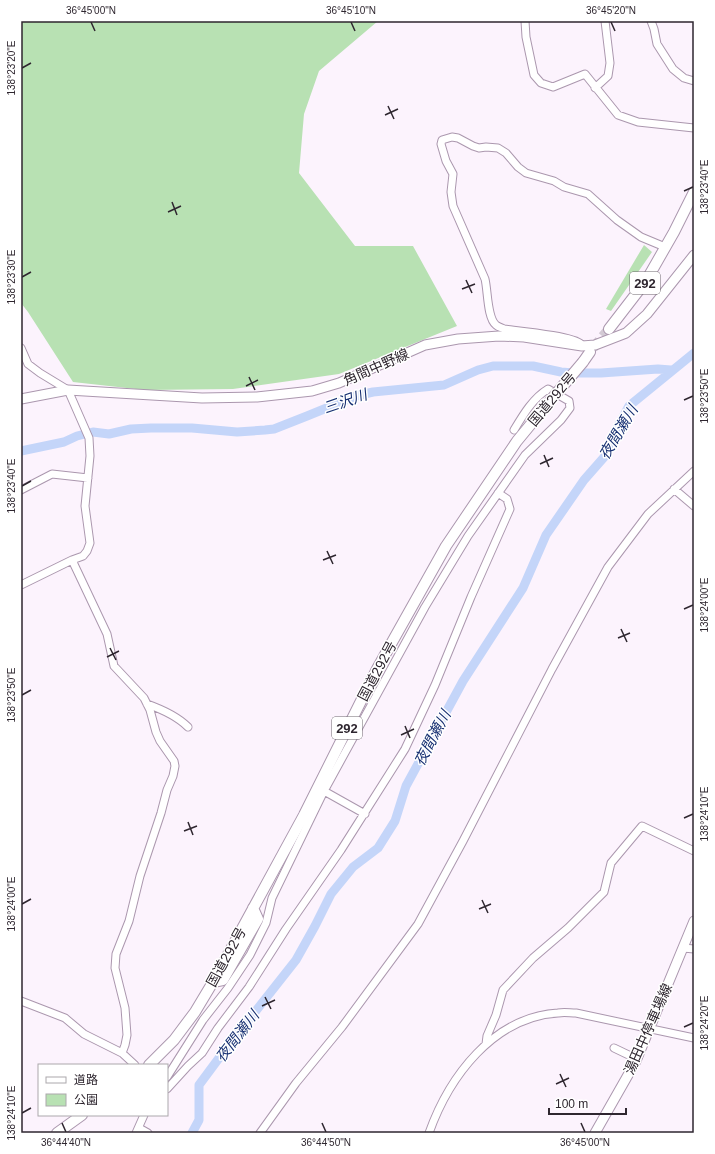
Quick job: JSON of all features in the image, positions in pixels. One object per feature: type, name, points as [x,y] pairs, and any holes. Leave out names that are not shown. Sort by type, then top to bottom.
[{"type":"highway","name":"292","points":[[609,329],[646,281],[674,232],[694,192]]},
{"type":"highway","name":"国道292号","points":[[151,1063],[174,1040],[195,1012],[213,982],[304,815],[377,669],[446,546],[517,441],[582,362],[586,349]]},
{"type":"highway","points":[[61,1131],[81,1116]]},
{"type":"main road","name":"角間中野線","points":[[21,399],[68,390],[202,398],[257,397],[312,391],[339,383],[425,345],[458,339],[499,336],[524,337],[586,349],[626,333],[647,314],[694,255]]},
{"type":"main road","name":"湯田中停車場線","points":[[595,1133],[637,1059],[693,926]]},
{"type":"street","points":[[525,21],[526,37],[534,75],[541,83],[553,86],[585,74],[618,115],[638,122],[694,128]]},
{"type":"street","points":[[595,88],[608,76],[610,63],[605,21]]},
{"type":"street","points":[[651,21],[657,44],[673,69],[684,78],[694,81]]},
{"type":"street","points":[[586,349],[578,341],[561,337],[504,329],[496,326],[493,322],[491,319],[488,288],[485,279],[453,206],[451,192],[453,174],[446,161],[441,144],[442,140],[452,137],[458,138],[479,148],[498,148],[506,153],[518,167],[526,173],[554,180],[564,187],[588,194],[617,220],[641,237],[665,247]]},
{"type":"street","points":[[21,348],[28,364],[68,390],[90,442],[85,506],[90,543],[87,551],[83,556],[21,585]]},
{"type":"street","points":[[168,1076],[203,1020],[228,988],[250,955],[266,923],[272,898],[324,791],[425,607],[468,536],[524,455],[561,420],[570,408],[569,401],[548,389],[541,393],[523,414],[514,430]]},
{"type":"street","points":[[260,1133],[296,1083],[342,1026],[418,924],[463,841],[552,669],[608,567],[648,514],[694,471]]},
{"type":"street","points":[[21,490],[52,474],[88,478]]},
{"type":"street","points":[[674,489],[694,506]]},
{"type":"street","points":[[168,1088],[202,1053],[218,1028],[249,987],[286,929],[365,814],[405,750],[435,685],[471,597],[510,510],[508,499],[498,493]]},
{"type":"street","points":[[72,560],[107,634],[114,666],[139,691],[147,704],[158,736],[174,761],[175,766],[140,876],[129,921],[116,954],[115,968],[124,1008],[127,1035],[122,1053]]},
{"type":"street","points":[[147,704],[172,715],[188,727]]},
{"type":"street","points":[[324,791],[365,814]]},
{"type":"street","points":[[486,1044],[487,1036],[496,1015],[503,990],[533,958],[568,928],[604,892],[611,863],[642,826],[694,851]]},
{"type":"street","points":[[683,948],[694,949]]},
{"type":"street","points":[[21,1001],[65,1018],[84,1034],[122,1053],[134,1064]]},
{"type":"street","points":[[428,1133],[434,1118],[452,1086],[474,1056],[486,1044],[505,1030],[531,1018],[558,1012],[576,1013],[694,1038]]},
{"type":"street","points":[[614,1048],[637,1059]]},
{"type":"street","points":[[141,1131],[144,1116]]},
{"type":"green space","points":[[21,21],[378,21],[319,71],[304,114],[299,173],[355,246],[413,246],[457,326],[339,374],[233,389],[145,390],[73,382],[21,303]]},
{"type":"green space","points":[[644,245],[652,252],[611,311],[606,309]]},
{"type":"waterway","name":"夜間瀬川","points":[[192,1133],[199,1120],[199,1085],[296,960],[331,894],[353,867],[378,848],[395,821],[406,786],[463,681],[523,588],[546,535],[584,480],[606,455],[610,441],[629,406],[694,353]]},
{"type":"waterway","name":"三沢川","points":[[21,451],[64,442],[77,436],[93,432],[109,434],[131,429],[151,428],[192,428],[237,432],[274,429],[356,396],[373,392],[444,385],[478,370],[493,366],[533,366],[561,372],[574,373],[601,373],[658,369],[671,370]]},
{"type":"tunnel","points":[[593,348],[609,329]]}]
